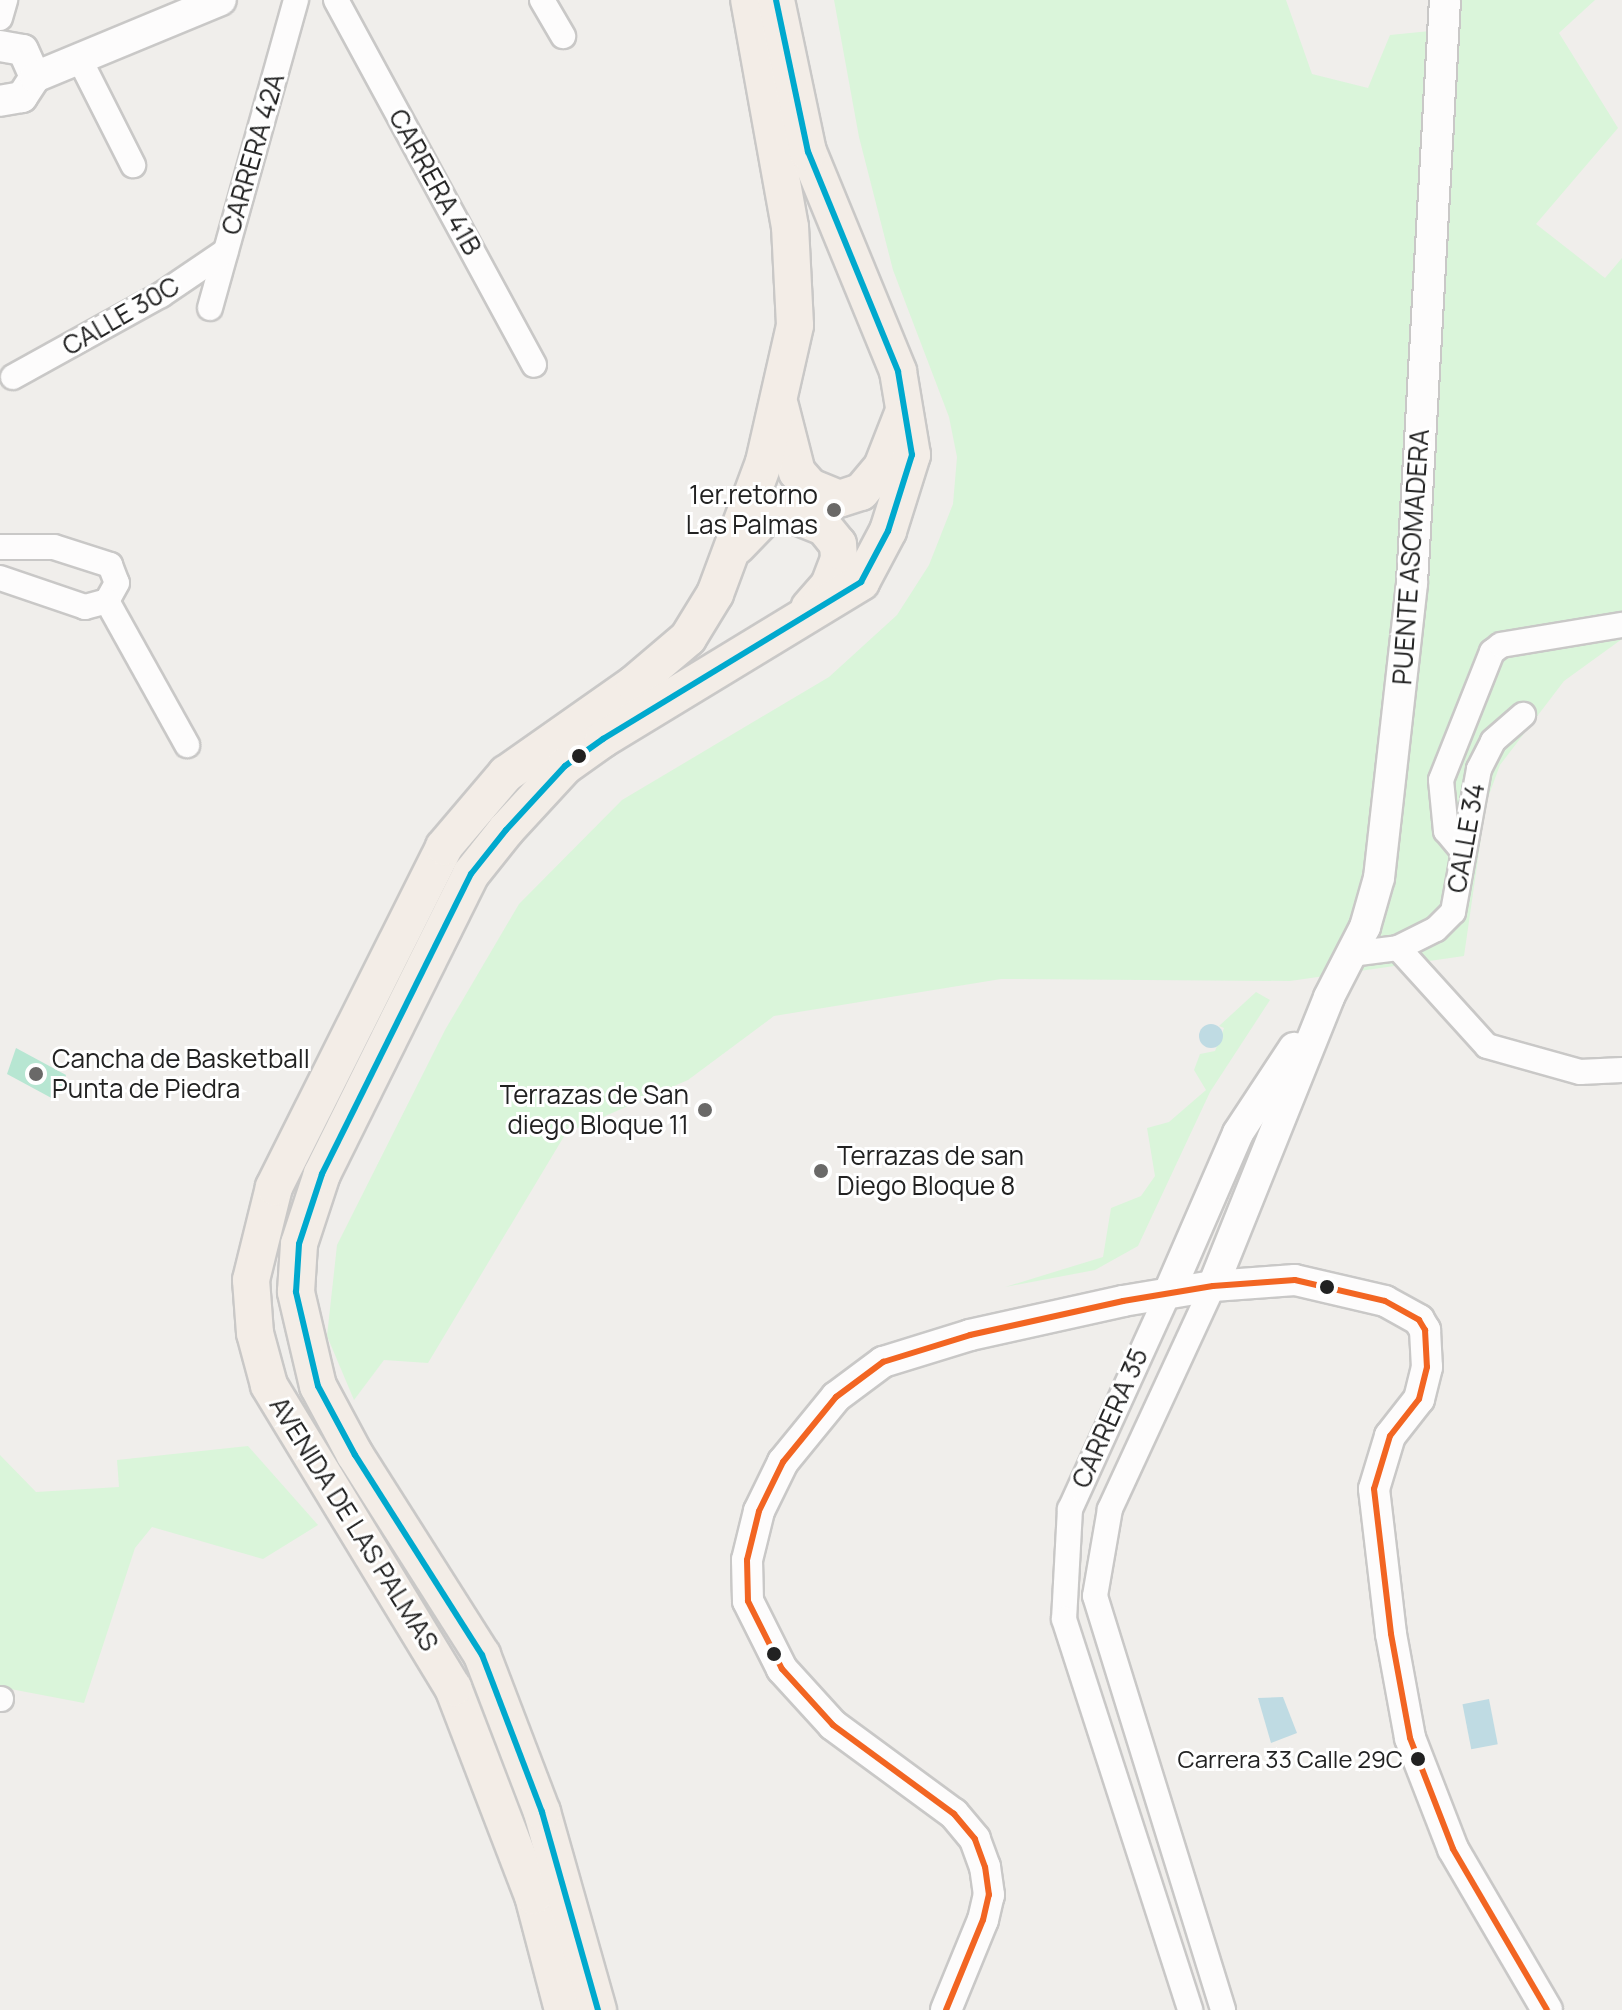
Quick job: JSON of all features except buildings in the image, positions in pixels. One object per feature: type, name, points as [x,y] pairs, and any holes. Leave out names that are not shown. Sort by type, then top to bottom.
[{"type":"main road","name":"AVENIDA DE LAS PALMAS","points":[[563,2010],[533,1896],[465,1715],[430,1645],[269,1385],[253,1324],[251,1280],[274,1187],[444,847],[506,774],[634,684],[688,638],[715,594],[730,556],[780,404],[795,325],[795,274],[749,0]]},
{"type":"main road","name":"AVENIDA DE LAS PALMAS","points":[[598,2010],[544,1817],[482,1655],[355,1455],[318,1386],[296,1292],[299,1244],[322,1174],[471,874],[506,830],[565,766],[861,582],[878,554],[912,455],[905,409],[898,371],[866,285],[808,152],[776,0]]},
{"type":"main road","points":[[780,404],[803,481],[839,499],[861,492],[882,467],[905,409]]},
{"type":"main road","points":[[730,556],[747,531],[784,511],[816,520],[832,534],[838,544],[836,571],[797,621]]},
{"type":"main road","points":[[544,1817],[570,1845],[581,1869],[622,2010]]},
{"type":"street","points":[[0,18],[5,0]]},
{"type":"street","points":[[33,68],[78,61],[221,0]]},
{"type":"street","name":"CARRERA 42A","points":[[210,308],[296,0]]},
{"type":"street","name":"CARRERA 41B","points":[[336,0],[534,365]]},
{"type":"street","points":[[542,0],[563,36]]},
{"type":"street","name":"PUENTE ASOMADERA","points":[[1365,927],[1387,827],[1412,583],[1431,185],[1445,0]]},
{"type":"street","points":[[0,46],[13,46],[33,68]]},
{"type":"street","points":[[78,61],[133,165]]},
{"type":"street","points":[[0,101],[22,97],[33,68]]},
{"type":"street","name":"CALLE 30C","points":[[13,377],[161,295],[226,251]]},
{"type":"street","points":[[0,547],[54,547],[103,561],[117,583],[107,601],[85,607],[0,578]]},
{"type":"street","points":[[107,601],[187,745]]},
{"type":"street","points":[[1463,851],[1446,831],[1441,780],[1492,652],[1501,645],[1622,625]]},
{"type":"street","name":"CALLE 34","points":[[1351,954],[1398,948],[1436,929],[1453,912],[1479,769],[1493,741],[1523,715]]},
{"type":"street","name":"CARRERA 35","points":[[1223,2010],[1095,1596],[1110,1509],[1213,1286],[1329,997],[1365,927]]},
{"type":"street","points":[[1398,948],[1487,1046],[1580,1072],[1622,1070]]},
{"type":"street","name":"CARRERA 35","points":[[1190,2010],[1064,1619],[1070,1509],[1238,1133],[1329,997]]},
{"type":"street","points":[[946,2010],[983,1920],[989,1895],[985,1867],[975,1839],[954,1814],[833,1725],[782,1669],[748,1601],[747,1560],[759,1511],[783,1462],[836,1397],[883,1362],[970,1335],[1169,1292],[1295,1280],[1343,1288],[1403,1310],[1425,1330],[1427,1367],[1419,1399],[1390,1436],[1374,1489],[1391,1634],[1410,1738],[1453,1849],[1547,2010]]},
{"type":"street","points":[[1123,1389],[1162,1398]]},
{"type":"green space","points":[[834,0],[1286,0],[1312,74],[1368,88],[1390,35],[1440,30],[1460,0],[1595,0],[1559,33],[1618,128],[1536,224],[1605,278],[1622,258],[1622,639],[1564,681],[1500,765],[1486,803],[1464,956],[1290,981],[1001,979],[774,1016],[688,1080],[566,1133],[428,1363],[384,1360],[354,1400],[327,1336],[337,1245],[445,1030],[519,904],[622,800],[829,677],[897,615],[929,565],[953,504],[957,457],[949,417],[893,270],[859,137]]},
{"type":"green space","points":[[1256,992],[1270,1000],[1210,1092],[1138,1246],[1095,1270],[1005,1287],[1103,1257],[1111,1208],[1141,1196],[1155,1176],[1147,1128],[1169,1122],[1206,1090],[1194,1070],[1200,1054],[1215,1051],[1224,1028],[1219,1026]]},
{"type":"green space","name":"Cancha de Basketball Punta de Piedra","points":[[16,1048],[66,1075],[57,1101],[7,1074]]},
{"type":"green space","points":[[248,1446],[318,1525],[263,1559],[152,1527],[135,1548],[84,1703],[0,1687],[0,1455],[36,1492],[119,1487],[117,1460]]},
{"type":"water","points":[[1211,1024],[1220,1027],[1223,1036],[1220,1045],[1211,1048],[1202,1045],[1199,1036],[1202,1027]]},
{"type":"water","points":[[1283,1697],[1297,1733],[1271,1743],[1258,1698]]},
{"type":"water","points":[[1489,1699],[1498,1744],[1471,1749],[1462,1704]]},
{"type":"transit line","name":"34","points":[[598,2010],[542,1812],[482,1655],[355,1455],[318,1386],[296,1292],[299,1244],[322,1174],[471,874],[506,830],[565,766],[603,739],[861,582],[888,531],[912,455],[898,371],[808,152],[776,0]]},
{"type":"transit line","points":[[946,2010],[983,1920],[989,1895],[985,1867],[975,1839],[954,1814],[833,1725],[782,1669],[748,1601],[747,1560],[759,1511],[783,1462],[836,1397],[883,1362],[970,1335],[1123,1301],[1213,1286],[1295,1280],[1385,1301],[1419,1320],[1425,1330],[1427,1367],[1419,1399],[1390,1436],[1374,1489],[1391,1634],[1410,1738],[1453,1849],[1547,2010]]},
{"type":"place","name":"1er.retorno Las Palmas","points":[[834,510]]},
{"type":"place","name":"Cancha de Basketball Punta de Piedra","points":[[36,1074]]},
{"type":"place","name":"Terrazas de San diego Bloque 11","points":[[705,1110]]},
{"type":"place","name":"Terrazas de san Diego Bloque 8","points":[[821,1171]]},
{"type":"place","name":"Carrera 33 Calle 29C","points":[[1418,1759]]}]
